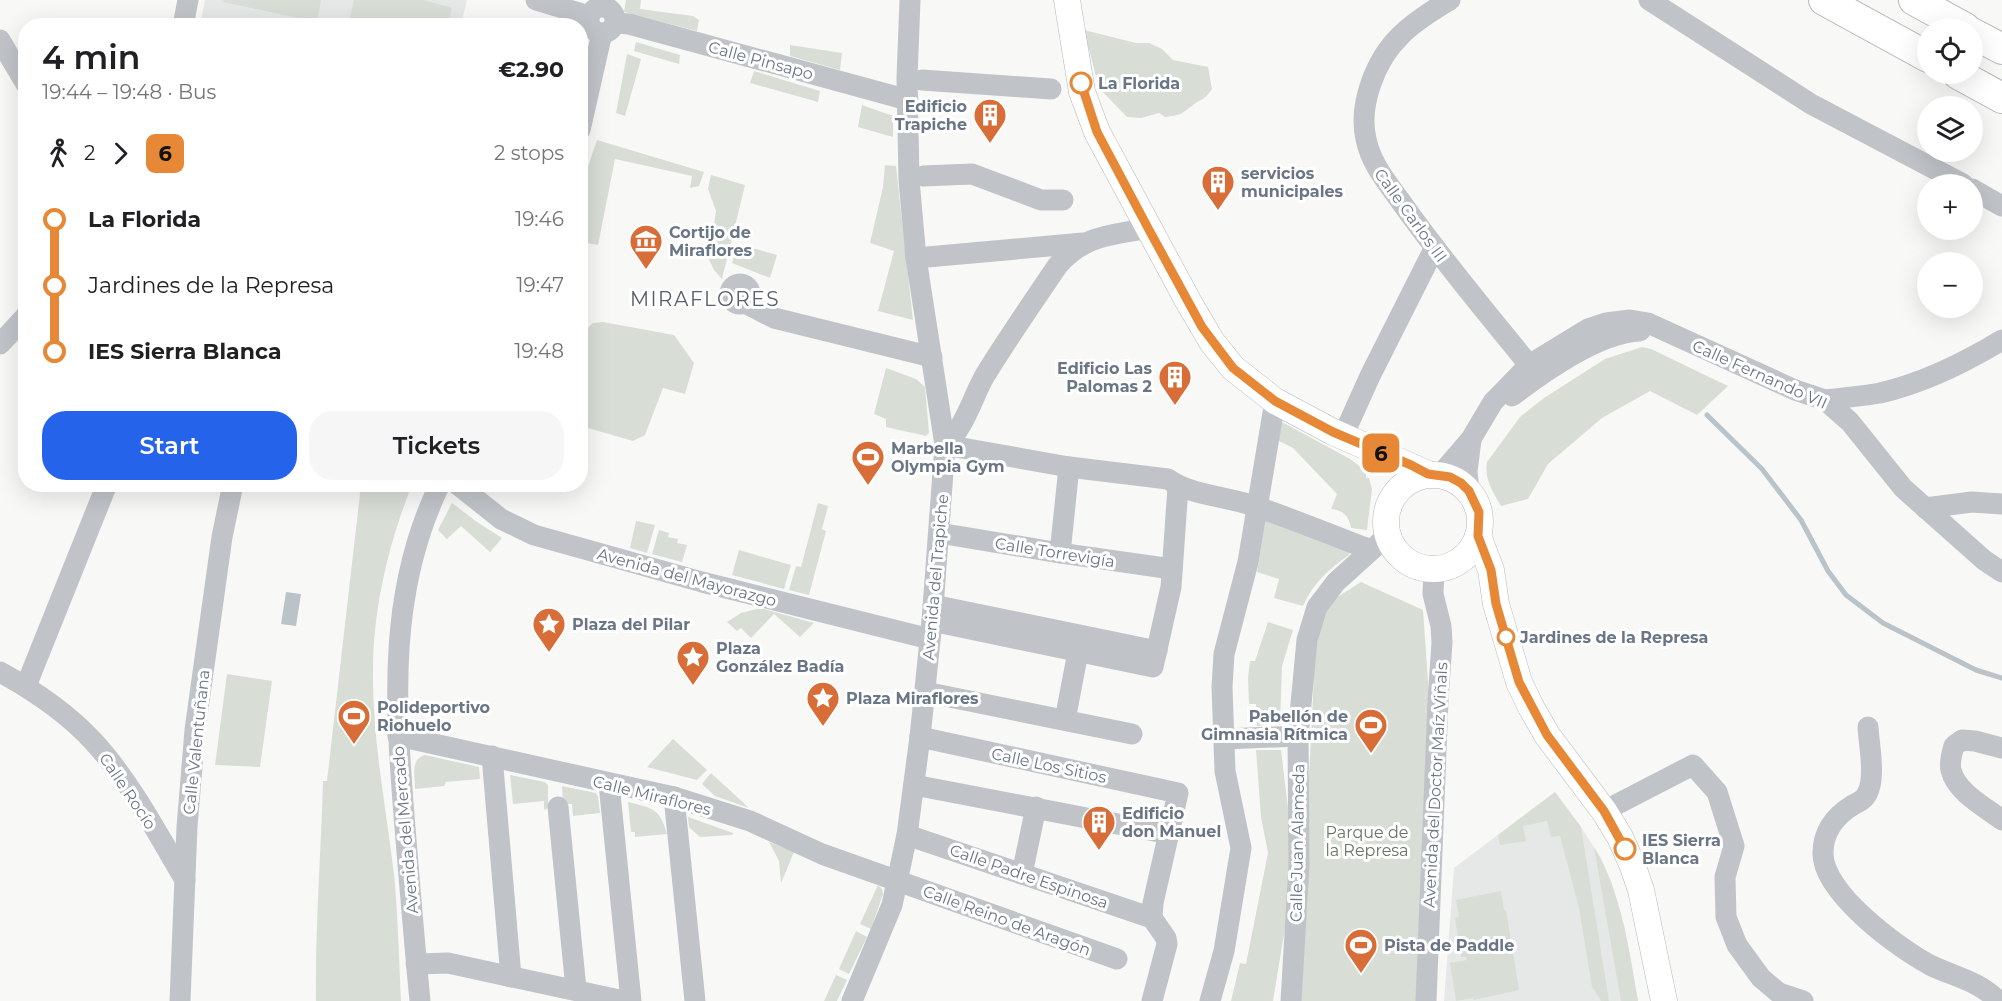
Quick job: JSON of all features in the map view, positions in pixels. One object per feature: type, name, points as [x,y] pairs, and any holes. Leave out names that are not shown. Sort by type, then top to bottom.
[{"type":"highway","points":[[1824,0],[1917,51]]},
{"type":"highway","points":[[1914,0],[1947,18]]},
{"type":"highway","points":[[1983,39],[2002,49]]},
{"type":"highway","points":[[1976,84],[2002,98]]},
{"type":"main road","points":[[1067,0],[1083,92],[1097,132],[1212,342],[1233,368],[1275,401],[1354,441],[1461,483],[1469,491],[1479,512],[1478,536],[1491,570],[1496,604],[1519,682],[1547,735],[1604,811],[1620,837],[1641,890],[1664,1001]]},
{"type":"main road","points":[[1354,441],[1388,482],[1390,501],[1379,543],[1393,547],[1408,563],[1421,568],[1443,568],[1475,576],[1496,604]]},
{"type":"main road","points":[[1390,501],[1407,482],[1434,474]]},
{"type":"main road","points":[[1443,568],[1466,556],[1478,536]]},
{"type":"street","points":[[185,18],[188,0]]},
{"type":"street","name":"Calle Pinsapo","points":[[536,0],[604,16],[908,100]]},
{"type":"street","name":"Avenida del Trapiche","points":[[852,1001],[892,905],[907,835],[932,622],[945,445],[916,258],[909,180],[910,0]]},
{"type":"street","name":"Calle Carlos III","points":[[1450,0],[1401,35],[1388,50],[1365,103],[1363,122],[1366,141],[1374,163],[1434,249],[1529,365]]},
{"type":"street","points":[[1649,0],[1811,104],[1944,174]]},
{"type":"street","points":[[588,92],[604,16]]},
{"type":"street","points":[[0,40],[18,70]]},
{"type":"street","points":[[922,80],[1051,89]]},
{"type":"street","points":[[923,176],[972,174],[1041,201],[1063,200]]},
{"type":"street","points":[[1983,195],[2002,206]]},
{"type":"street","points":[[916,258],[1084,243],[1099,237],[1148,228]]},
{"type":"street","points":[[945,445],[953,438],[970,403],[1000,352],[1058,265],[1084,243]]},
{"type":"street","points":[[1354,441],[1370,376],[1434,249]]},
{"type":"street","points":[[748,297],[778,304],[931,352]]},
{"type":"street","name":"Calle Fernando VII","points":[[1485,419],[1521,389],[1574,355],[1597,335],[1606,323],[1630,320],[1648,323],[1795,390],[1825,400],[1850,422],[1904,488],[1984,560],[2002,572]]},
{"type":"street","points":[[0,344],[18,325]]},
{"type":"street","name":"Calle Fernando VII","points":[[1434,474],[1472,439],[1493,402],[1529,365],[1597,335]]},
{"type":"street","points":[[1825,400],[1899,388],[1956,366],[2002,340]]},
{"type":"street","name":"Calle Fernando VII","points":[[1529,365],[1539,365],[1574,355]]},
{"type":"street","points":[[1521,389],[1529,365]]},
{"type":"street","points":[[938,393],[955,402],[970,403]]},
{"type":"street","points":[[1210,1001],[1224,951],[1240,848],[1225,771],[1222,687],[1224,654],[1248,562],[1275,401]]},
{"type":"street","name":"Calle Fernando VII","points":[[1469,491],[1467,471],[1472,439]]},
{"type":"street","points":[[945,445],[1069,467],[1168,479],[1178,487],[1231,499],[1379,543]]},
{"type":"street","points":[[1060,553],[1069,467]]},
{"type":"street","points":[[1155,659],[1171,587],[1178,487]]},
{"type":"street","points":[[26,686],[104,492]]},
{"type":"street","name":"Calle Valentuñana","points":[[180,1001],[195,730],[222,537],[231,492]]},
{"type":"street","name":"Avenida del Mercado","points":[[420,1001],[398,736],[398,653],[404,597],[423,522],[436,492]]},
{"type":"street","name":"Avenida del Mayorazgo","points":[[467,492],[501,519],[542,537],[687,579],[932,622]]},
{"type":"street","points":[[1925,508],[1972,502],[2002,504]]},
{"type":"street","name":"Calle Torrevigía","points":[[939,533],[1172,569]]},
{"type":"street","name":"Calle Juan Alameda","points":[[1291,1001],[1299,865],[1299,736],[1307,640],[1317,607],[1336,582],[1379,543]]},
{"type":"street","name":"Avenida del Doctor Maíz Viñals","points":[[1426,1001],[1442,642],[1442,626],[1433,594],[1443,568]]},
{"type":"street","points":[[932,622],[1078,652],[1155,659]]},
{"type":"street","points":[[932,622],[1155,659]]},
{"type":"street","points":[[1065,720],[1078,652]]},
{"type":"street","name":"Calle Rocío","points":[[0,672],[26,686],[84,732],[102,752],[156,831],[185,880]]},
{"type":"street","points":[[925,692],[1132,734]]},
{"type":"street","points":[[1868,727],[1870,785],[1863,800],[1841,813],[1830,824],[1825,836],[1823,855],[1829,872],[1849,904],[1868,922],[1929,964],[1981,987],[1998,1001]]},
{"type":"street","name":"Calle Miraflores","points":[[398,736],[674,797],[750,821],[822,854],[898,881]]},
{"type":"street","points":[[1224,739],[1299,736]]},
{"type":"street","name":"Calle Los Sitios","points":[[920,737],[1178,793],[1170,834]]},
{"type":"street","points":[[2002,748],[1962,740],[1954,746],[1950,769],[1957,784],[2002,820]]},
{"type":"street","points":[[492,756],[511,977]]},
{"type":"street","points":[[1604,811],[1693,765],[1717,792],[1734,846],[1725,877],[1726,917],[1737,945],[1761,978],[1779,993],[1803,1001]]},
{"type":"street","points":[[609,784],[630,1001]]},
{"type":"street","points":[[914,785],[1170,834],[1153,903],[1152,918],[1166,938],[1167,944],[1152,1001]]},
{"type":"street","points":[[674,797],[695,1001]]},
{"type":"street","points":[[558,807],[576,989]]},
{"type":"street","points":[[1022,874],[1036,807]]},
{"type":"street","name":"Calle Padre Espinosa","points":[[907,835],[1152,918]]},
{"type":"street","name":"Calle Reino de Aragón","points":[[898,881],[1117,959]]},
{"type":"street","points":[[416,964],[440,962],[624,1001]]},
{"type":"shaded area","points":[[205,0],[467,0],[463,18],[202,18]]},
{"type":"shaded area","points":[[286,592],[301,594],[296,626],[281,624]]},
{"type":"shaded area","points":[[1555,792],[1601,858],[1611,881],[1624,925],[1638,1001],[1444,1001],[1454,868]]},
{"type":"green space","points":[[224,0],[321,0],[318,18],[298,18],[223,2]]},
{"type":"green space","points":[[354,0],[424,0],[452,8],[449,18],[350,18]]},
{"type":"green space","points":[[626,0],[641,0],[640,9],[693,16],[699,20],[697,31],[624,12]]},
{"type":"green space","points":[[1084,30],[1136,43],[1149,43],[1162,49],[1173,60],[1208,67],[1212,89],[1205,97],[1177,115],[1165,117],[1159,113],[1141,118],[1127,117],[1099,88]]},
{"type":"green space","points":[[636,42],[680,55],[679,64],[634,51]]},
{"type":"green space","points":[[790,45],[842,53],[840,70],[790,56]]},
{"type":"green space","points":[[627,54],[641,59],[625,116],[616,113]]},
{"type":"green space","points":[[754,71],[820,91],[818,102],[750,83]]},
{"type":"green space","points":[[862,105],[893,116],[893,137],[858,127]]},
{"type":"green space","points":[[597,140],[704,172],[699,186],[690,188],[692,176],[615,159],[598,245],[588,243],[588,166]]},
{"type":"green space","points":[[885,165],[896,166],[913,320],[878,311],[894,251],[870,243],[883,187]]},
{"type":"green space","points":[[711,175],[745,185],[722,279],[714,270],[709,259],[716,211],[708,189]]},
{"type":"green space","points":[[738,244],[777,255],[770,278],[732,263]]},
{"type":"green space","points":[[603,322],[674,335],[694,363],[685,394],[663,388],[645,435],[633,441],[588,428],[588,328],[593,323]]},
{"type":"green space","points":[[1642,347],[1651,349],[1728,386],[1697,415],[1650,391],[1602,418],[1548,464],[1528,499],[1501,506],[1488,480],[1487,462],[1520,417],[1544,398],[1605,359]]},
{"type":"green space","points":[[886,368],[916,379],[925,387],[929,433],[926,436],[886,427],[886,419],[874,414]]},
{"type":"green space","points":[[1280,421],[1350,459],[1366,471],[1366,478],[1369,478],[1372,489],[1367,530],[1351,528],[1345,514],[1331,509],[1337,494],[1293,448],[1275,439]]},
{"type":"green space","name":"Polideportivo Riohuelo","points":[[360,492],[409,492],[396,529],[379,599],[373,670],[377,747],[394,874],[401,1001],[316,1001],[323,781],[327,781]]},
{"type":"green space","points":[[452,503],[502,538],[490,552],[461,526],[447,539],[438,530]]},
{"type":"green space","points":[[818,503],[828,506],[822,529],[826,531],[809,595],[789,590],[796,566],[801,567]]},
{"type":"green space","points":[[1266,518],[1350,552],[1317,583],[1303,606],[1274,598],[1279,579],[1257,572]]},
{"type":"green space","points":[[636,521],[655,525],[647,553],[630,548]]},
{"type":"green space","points":[[659,530],[669,533],[668,537],[678,539],[677,543],[687,545],[682,562],[652,554]]},
{"type":"green space","points":[[739,550],[791,565],[784,589],[732,575]]},
{"type":"green space","name":"Parque de la Represa","points":[[1361,582],[1423,610],[1429,695],[1420,1001],[1298,1001],[1315,655],[1323,610],[1336,598]]},
{"type":"green space","points":[[757,609],[814,623],[800,637],[774,614],[751,638],[741,628],[737,631],[727,622],[741,613]]},
{"type":"green space","points":[[1268,622],[1293,630],[1282,666],[1280,723],[1257,726],[1256,704],[1249,704],[1248,678],[1250,661],[1255,661]]},
{"type":"green space","points":[[227,674],[272,681],[260,767],[215,765]]},
{"type":"green space","points":[[673,739],[707,770],[697,780],[647,767]]},
{"type":"green space","points":[[1256,750],[1281,750],[1291,833],[1286,922],[1273,1001],[1231,1001],[1240,963],[1246,964],[1268,853],[1261,817]]},
{"type":"green space","points":[[425,755],[479,767],[480,779],[446,782],[444,786],[415,789],[415,764],[420,757]]},
{"type":"green space","points":[[711,773],[749,808],[715,796],[702,784]]},
{"type":"green space","points":[[510,775],[545,782],[548,785],[548,808],[544,810],[544,801],[513,804]]},
{"type":"green space","points":[[562,786],[596,793],[600,813],[573,816],[572,804],[563,804]]},
{"type":"green space","points":[[1555,792],[1581,827],[1609,1001],[1601,1001],[1592,987],[1579,908],[1560,836],[1551,837],[1547,821],[1523,826],[1526,841],[1500,845],[1498,835]]},
{"type":"green space","points":[[628,802],[654,810],[661,819],[667,834],[635,837],[635,832],[631,832]]},
{"type":"green space","points":[[688,817],[733,833],[732,835],[700,837],[689,827]]},
{"type":"green space","points":[[769,842],[794,852],[781,883],[779,861]]},
{"type":"green space","points":[[1594,847],[1604,865],[1618,903],[1628,942],[1638,1001],[1621,1001]]},
{"type":"green space","points":[[878,885],[883,894],[871,929],[860,924]]},
{"type":"green space","points":[[1501,891],[1519,990],[1474,1000],[1473,998],[1456,1001],[1450,963],[1467,960],[1466,957],[1461,957],[1455,918],[1459,917],[1456,900]]},
{"type":"green space","points":[[856,931],[867,937],[849,974],[839,969]]},
{"type":"green space","points":[[836,975],[847,980],[837,1001],[824,1001]]},
{"type":"waterway","points":[[1707,415],[1762,469],[1801,520],[1828,571],[1846,595],[1883,623],[1976,670],[2002,678]]},
{"type":"bus line","name":"6","points":[[1081,83],[1097,132],[1148,228],[1202,327],[1233,368],[1275,401],[1333,432],[1428,474],[1450,477],[1469,491],[1479,512],[1478,536],[1491,570],[1496,604],[1519,682],[1547,735],[1604,811],[1625,849]]},
{"type":"place","name":"La Florida","points":[[1081,83]]},
{"type":"place","name":"Edificio Trapiche","points":[[990,144]]},
{"type":"place","name":"servicios municipales","points":[[1218,211]]},
{"type":"place","name":"Cortijo de Miraflores","points":[[646,270]]},
{"type":"place","name":"Edificio Las Palomas 2","points":[[1175,406]]},
{"type":"place","name":"Marbella Olympia Gym","points":[[868,486]]},
{"type":"place","name":"Jardines de la Represa","points":[[1506,637]]},
{"type":"place","name":"Plaza del Pilar","points":[[549,653]]},
{"type":"place","name":"Plaza González Badía","points":[[693,686]]},
{"type":"place","name":"Plaza Miraflores","points":[[823,727]]},
{"type":"place","name":"Polideportivo Riohuelo","points":[[354,745]]},
{"type":"place","name":"Pabellón de Gimnasia Rítmica","points":[[1371,754]]},
{"type":"place","name":"IES Sierra Blanca","points":[[1625,849]]},
{"type":"place","name":"Edificio don Manuel","points":[[1099,851]]},
{"type":"place","name":"Pista de Paddle","points":[[1361,974]]},
{"type":"district","name":"MIRAFLORES","points":[[705,299]]}]
